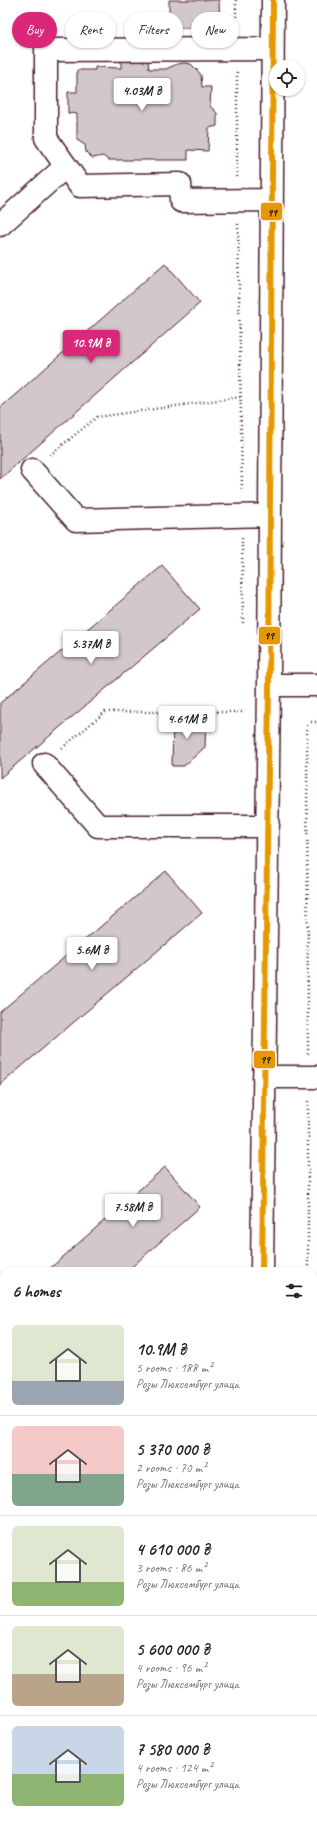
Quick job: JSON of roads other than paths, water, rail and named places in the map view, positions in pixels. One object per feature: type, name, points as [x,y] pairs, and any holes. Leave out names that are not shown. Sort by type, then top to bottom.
[{"type":"street","points":[[262,1267],[268,826],[273,0]]},
{"type":"street","points":[[272,49],[46,50],[46,138],[80,186],[180,184],[181,201],[272,200]]},
{"type":"street","points":[[0,225],[66,166]]},
{"type":"street","points":[[32,470],[76,520],[242,514],[270,515]]},
{"type":"street","points":[[269,684],[317,685]]},
{"type":"street","points":[[44,764],[98,826],[268,826]]},
{"type":"street","points":[[264,1077],[312,1077]]}]
